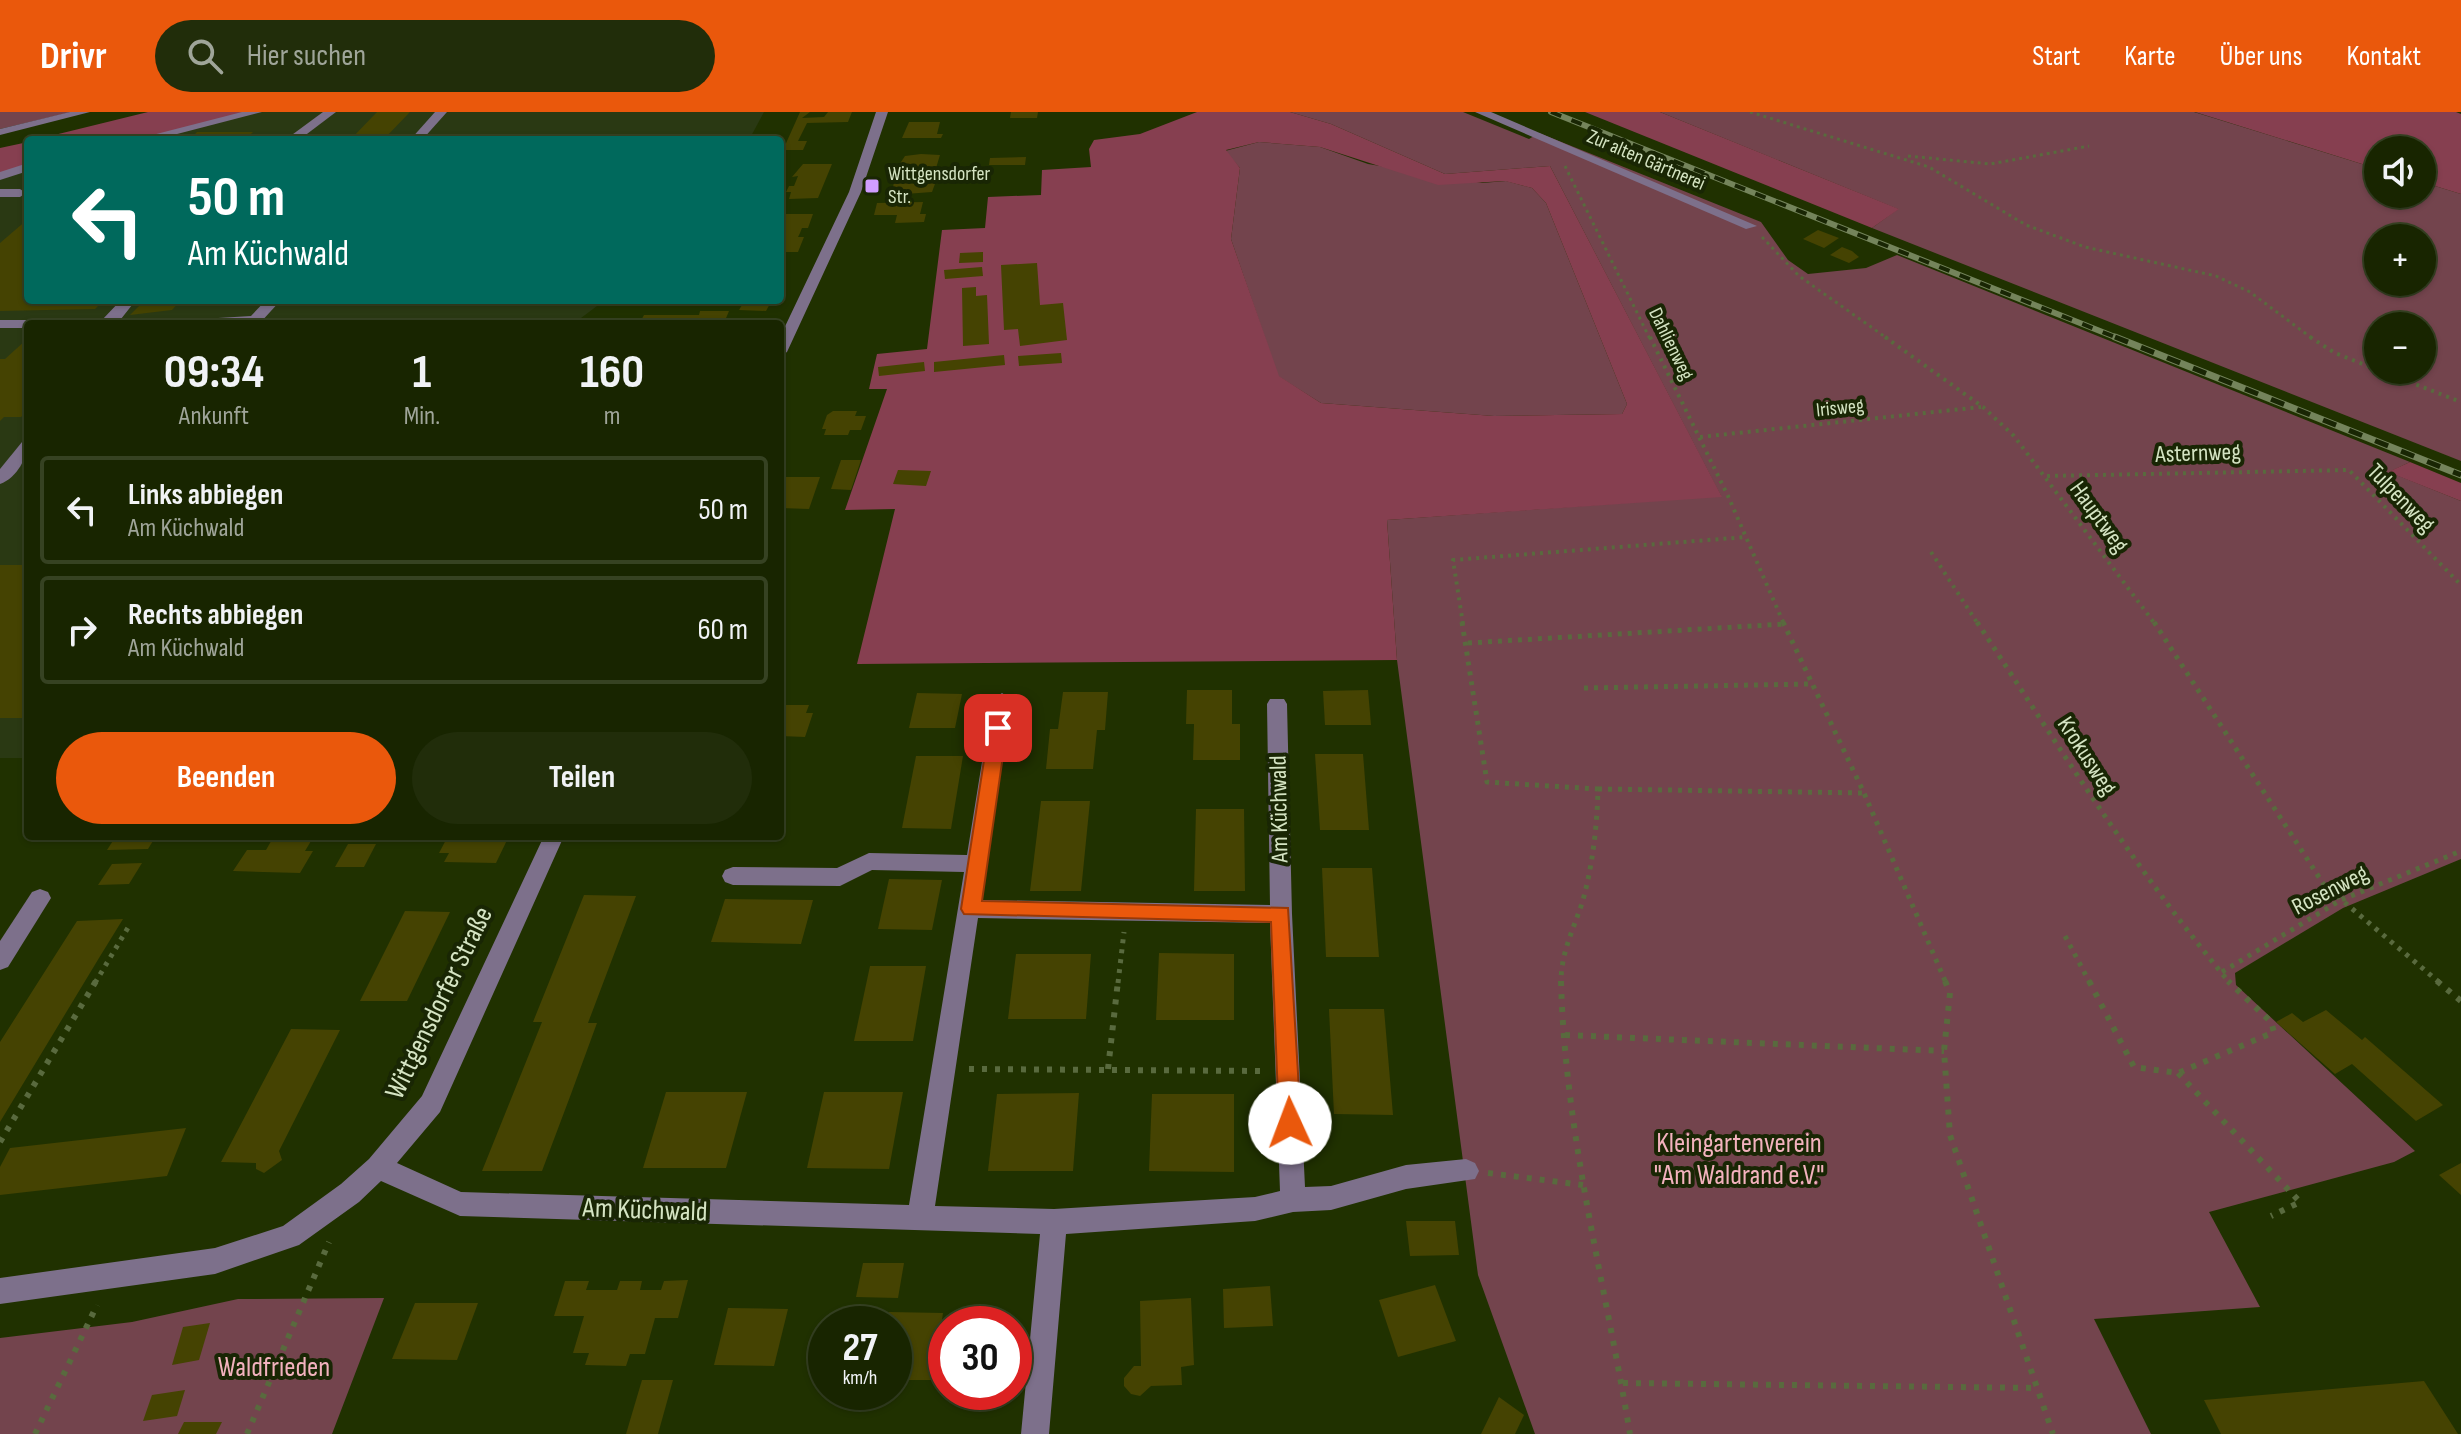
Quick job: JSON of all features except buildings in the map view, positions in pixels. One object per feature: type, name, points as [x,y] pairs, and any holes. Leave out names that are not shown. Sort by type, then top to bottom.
[{"type":"street","points":[[0,132],[84,112]]},
{"type":"street","points":[[156,136],[256,112]]},
{"type":"street","points":[[297,136],[330,112]]},
{"type":"street","points":[[420,136],[441,112]]},
{"type":"street","points":[[784,343],[855,192],[882,112]]},
{"type":"street","name":"Zur alten Gärtnerei","points":[[1481,112],[1751,226]]},
{"type":"street","points":[[0,176],[24,168]]},
{"type":"street","points":[[0,193],[20,193]]},
{"type":"street","points":[[112,320],[126,304]]},
{"type":"street","points":[[255,320],[270,304]]},
{"type":"street","points":[[0,324],[24,324]]},
{"type":"street","points":[[0,479],[24,450]]},
{"type":"street","points":[[920,1218],[1002,700]]},
{"type":"street","name":"Am Küchwald","points":[[1277,704],[1281,914],[1293,1200]]},
{"type":"street","name":"Wittgensdorfer Straße","points":[[0,1291],[215,1261],[290,1236],[350,1193],[378,1167],[431,1104],[552,840]]},
{"type":"street","points":[[733,876],[840,877],[869,861],[978,864]]},
{"type":"street","points":[[0,960],[40,898]]},
{"type":"street","points":[[971,909],[1281,914]]},
{"type":"street","name":"Am Küchwald","points":[[378,1167],[460,1204],[1054,1222],[1255,1209],[1293,1200],[1331,1198],[1406,1177],[1466,1171]]},
{"type":"street","points":[[1035,1434],[1054,1222]]},
{"type":"path","points":[[1750,112],[1895,154],[1929,167],[2026,225],[2085,247],[2216,276],[2250,292],[2288,323],[2335,353],[2364,364]]},
{"type":"path","points":[[1895,154],[1990,164],[2089,146]]},
{"type":"path","name":"Dahlienweg","points":[[1565,166],[1700,437],[1810,684],[1864,793],[1950,993],[1944,1051],[1950,1135],[2053,1434]]},
{"type":"path","name":"Hauptweg","points":[[1751,226],[1799,276],[1983,407],[2014,436],[2047,476],[2178,655],[2324,885],[2461,1001]]},
{"type":"path","points":[[2414,384],[2461,402]]},
{"type":"path","name":"Irisweg","points":[[1700,437],[1983,407]]},
{"type":"path","name":"Asternweg","points":[[2047,476],[2349,470]]},
{"type":"path","name":"Tulpenweg","points":[[2349,470],[2461,585]]},
{"type":"path","points":[[1746,537],[1453,560],[1487,782],[1598,789],[1864,793]]},
{"type":"path","name":"Krokusweg","points":[[1931,552],[2124,845],[2179,922],[2271,1022],[2274,1032],[2178,1073]]},
{"type":"path","points":[[1468,643],[1785,624]]},
{"type":"path","points":[[1584,688],[1810,684]]},
{"type":"path","points":[[1598,789],[1597,842],[1581,904],[1561,962],[1565,1035],[1583,1185],[1623,1383],[1630,1434]]},
{"type":"path","name":"Rosenweg","points":[[2222,972],[2341,900],[2461,851]]},
{"type":"path","points":[[0,1142],[129,926]]},
{"type":"path","points":[[1108,1070],[1124,933]]},
{"type":"path","points":[[2065,936],[2134,1067],[2178,1073],[2300,1202],[2271,1216]]},
{"type":"path","points":[[1565,1035],[1944,1051]]},
{"type":"path","points":[[946,1069],[1260,1071]]},
{"type":"path","points":[[1466,1171],[1583,1185]]},
{"type":"path","points":[[247,1434],[332,1236]]},
{"type":"path","points":[[35,1434],[111,1275]]},
{"type":"path","points":[[1623,1383],[2037,1388]]},
{"type":"shaded area","points":[[148,112],[252,112],[152,136],[50,136]]},
{"type":"shaded area","points":[[251,112],[764,112],[751,136],[149,136]]},
{"type":"shaded area","points":[[1197,112],[1290,112],[1331,124],[1445,174],[1550,166],[1722,497],[1387,520],[1397,660],[857,664],[895,509],[845,510],[887,389],[869,389],[877,354],[927,349],[942,230],[985,228],[988,197],[1041,195],[1042,170],[1091,167],[1089,149],[1094,140],[1140,134]],"holes":[[[1259,142],[1320,147],[1438,185],[1505,181],[1532,188],[1546,203],[1627,404],[1622,414],[1494,416],[1321,403],[1279,376],[1231,239],[1240,168],[1226,150]]]},
{"type":"shaded area","points":[[1585,112],[1660,112],[1899,209],[1872,228]]},
{"type":"shaded area","points":[[2195,112],[2461,114],[2461,194],[2436,186],[2436,136],[2364,136],[2364,165]]},
{"type":"shaded area","points":[[24,143],[24,167],[0,173],[0,148]]},
{"type":"shaded area","points":[[24,166],[24,304],[600,304],[578,320],[24,320],[24,758],[0,758],[0,172]]},
{"type":"shaded area","points":[[2410,462],[2461,483],[2461,501],[2388,472]]},
{"type":"green space","points":[[0,112],[72,112],[0,129]]},
{"type":"green space","name":"Kleingartenverein \"Am Waldrand e.V.\"","points":[[1290,112],[1463,112],[1529,139],[1539,133],[1761,222],[1788,260],[1808,274],[1866,268],[1897,255],[2410,462],[2389,472],[2461,501],[2461,859],[2343,908],[2235,973],[2236,985],[2415,1151],[2394,1162],[2209,1212],[2260,1307],[2094,1319],[2151,1434],[1535,1434],[1478,1275],[1397,660],[1387,520],[1721,496],[1550,166],[1445,174],[1331,124]]},
{"type":"green space","points":[[1660,112],[2194,112],[2364,165],[2364,208],[2436,208],[2436,186],[2461,194],[2461,461],[1872,228],[1898,209]]},
{"type":"green space","points":[[1259,142],[1320,147],[1368,164],[1482,183],[1506,181],[1532,188],[1546,203],[1627,404],[1622,414],[1494,416],[1321,403],[1278,376],[1231,239],[1240,168],[1225,151]]},
{"type":"green space","name":"Waldfrieden","points":[[384,1298],[332,1434],[0,1434],[0,1338],[132,1322],[238,1299]]},
{"type":"railway","points":[[1551,112],[2120,339]]},
{"type":"railway","points":[[2115,337],[2461,475]]},
{"type":"place","name":"Wittgensdorfer Str.","points":[[872,186]]},
{"type":"route","points":[[998,728],[971,909],[1281,914],[1290,1123]]}]
